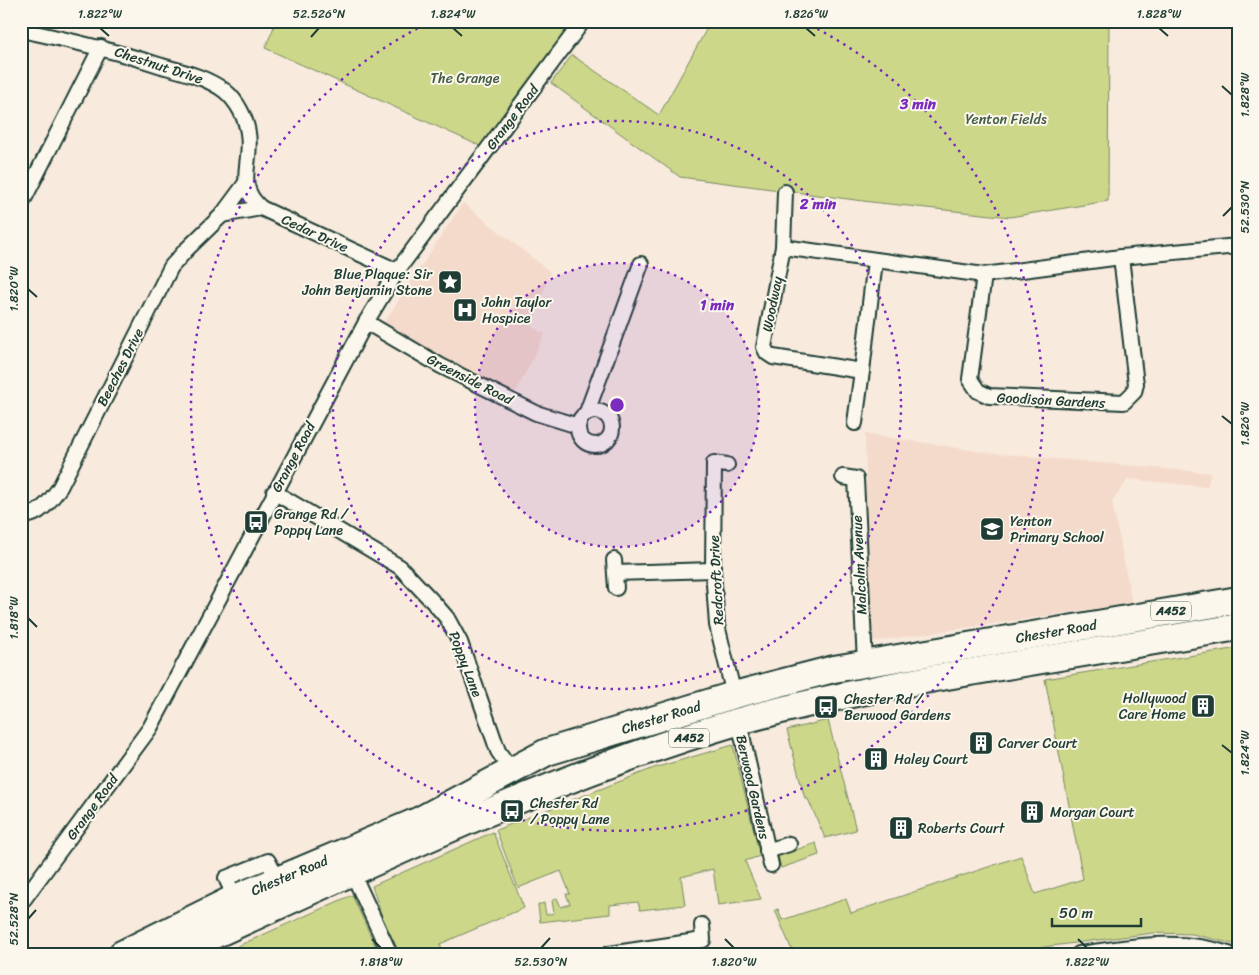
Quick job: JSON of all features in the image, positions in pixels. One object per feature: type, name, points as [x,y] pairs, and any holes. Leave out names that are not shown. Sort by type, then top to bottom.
[{"type":"highway","name":"Chester Road","points":[[180,952],[352,872],[461,811],[511,770],[547,752],[734,695],[865,663],[1238,600]]},
{"type":"highway","name":"Chester Road","points":[[122,954],[235,898],[420,820],[461,811],[575,777],[738,722],[822,699],[904,682],[1238,627]]},
{"type":"highway","points":[[900,657],[904,682]]},
{"type":"highway","points":[[564,747],[575,777]]},
{"type":"street","name":"Grange Road","points":[[21,903],[150,728],[274,492],[366,322],[396,271],[583,21]]},
{"type":"street","name":"Chestnut Drive","points":[[21,30],[101,47],[207,80],[226,92],[242,111],[248,133],[249,154],[245,184]]},
{"type":"street","points":[[21,204],[101,47]]},
{"type":"street","name":"Cedar Drive","points":[[245,184],[253,201],[261,208],[396,271]]},
{"type":"street","name":"Beeches Drive","points":[[21,516],[33,514],[47,505],[60,487],[171,268],[192,243],[222,215],[245,184]]},
{"type":"street","name":"Woodway","points":[[785,192],[783,247],[764,347],[766,353],[773,358],[862,371]]},
{"type":"street","points":[[222,215],[261,208]]},
{"type":"street","points":[[783,247],[984,275],[1121,257],[1238,246]]},
{"type":"street","name":"Goodison Gardens","points":[[984,275],[970,379],[978,391],[989,396],[1124,402],[1134,392],[1136,384],[1121,257]]},
{"type":"street","points":[[855,423],[875,261]]},
{"type":"street","points":[[587,412],[599,411],[609,418],[612,432],[602,444],[592,445],[584,440],[579,434],[578,426],[581,418],[587,412],[641,264]]},
{"type":"street","name":"Greenside Road","points":[[366,322],[441,366],[536,413],[578,426]]},
{"type":"street","name":"Redcroft Drive","points":[[714,463],[713,570],[717,625],[734,695]]},
{"type":"street","name":"Malcolm Avenue","points":[[844,477],[856,479],[865,663]]},
{"type":"street","name":"Poppy Lane","points":[[274,492],[400,567],[434,603],[446,618],[460,642],[498,752],[511,770]]},
{"type":"street","points":[[616,588],[615,567],[713,570]]},
{"type":"street","name":"Berwood Gardens","points":[[738,722],[769,858],[789,844]]},
{"type":"street","points":[[352,872],[390,954]]},
{"type":"street","points":[[609,954],[703,940],[702,925]]},
{"type":"street","points":[[1079,954],[1156,944],[1188,945],[1229,954]]},
{"type":"shaded area","name":"John Taylor Hospice","points":[[463,203],[550,272],[532,327],[545,334],[514,396],[383,324]]},
{"type":"shaded area","name":"Yenton Primary School","points":[[865,434],[991,453],[1211,473],[1207,487],[1128,479],[1112,502],[1132,603],[870,642]]},
{"type":"green space","name":"The Grange","points":[[262,21],[575,21],[482,147],[265,48],[274,27]]},
{"type":"green space","name":"Yenton Fields","points":[[711,21],[1109,21],[1108,201],[1010,217],[871,202],[680,177],[551,83],[572,55],[659,115]]},
{"type":"green space","points":[[1238,648],[1238,945],[1192,934],[1153,933],[989,954],[803,954],[791,948],[775,910],[778,909],[782,920],[846,899],[851,913],[1021,856],[1035,894],[1083,879],[1045,679]]},
{"type":"green space","points":[[828,720],[856,830],[825,838],[808,799],[805,799],[787,730]]},
{"type":"green space","points":[[733,745],[760,856],[745,861],[761,899],[718,905],[713,869],[681,877],[685,905],[640,910],[638,902],[610,905],[610,914],[540,922],[538,905],[544,903],[546,915],[554,913],[552,901],[557,898],[561,907],[570,904],[566,894],[570,894],[561,871],[518,888],[496,830],[654,768]]},
{"type":"green space","points":[[493,832],[524,908],[440,944],[443,954],[399,954],[387,932],[372,886]]},
{"type":"green space","points":[[816,843],[819,855],[781,868],[778,856]]},
{"type":"green space","points":[[352,895],[379,954],[220,954]]},
{"type":"place","name":"Blue Plaque: Sir John Benjamin Stone","points":[[450,282]]},
{"type":"place","name":"John Taylor Hospice","points":[[465,310]]},
{"type":"place","name":"Grange Rd / Poppy Lane","points":[[256,522]]},
{"type":"place","name":"Yenton Primary School","points":[[992,529]]},
{"type":"place","name":"Hollywood Care Home","points":[[1203,706]]},
{"type":"place","name":"Chester Rd / Berwood Gardens","points":[[826,707]]},
{"type":"place","name":"Carver Court","points":[[981,743]]},
{"type":"place","name":"Haley Court","points":[[876,759]]},
{"type":"place","name":"Chester Rd / Poppy Lane","points":[[512,811]]},
{"type":"place","name":"Morgan Court","points":[[1032,812]]},
{"type":"place","name":"Roberts Court","points":[[901,828]]}]
